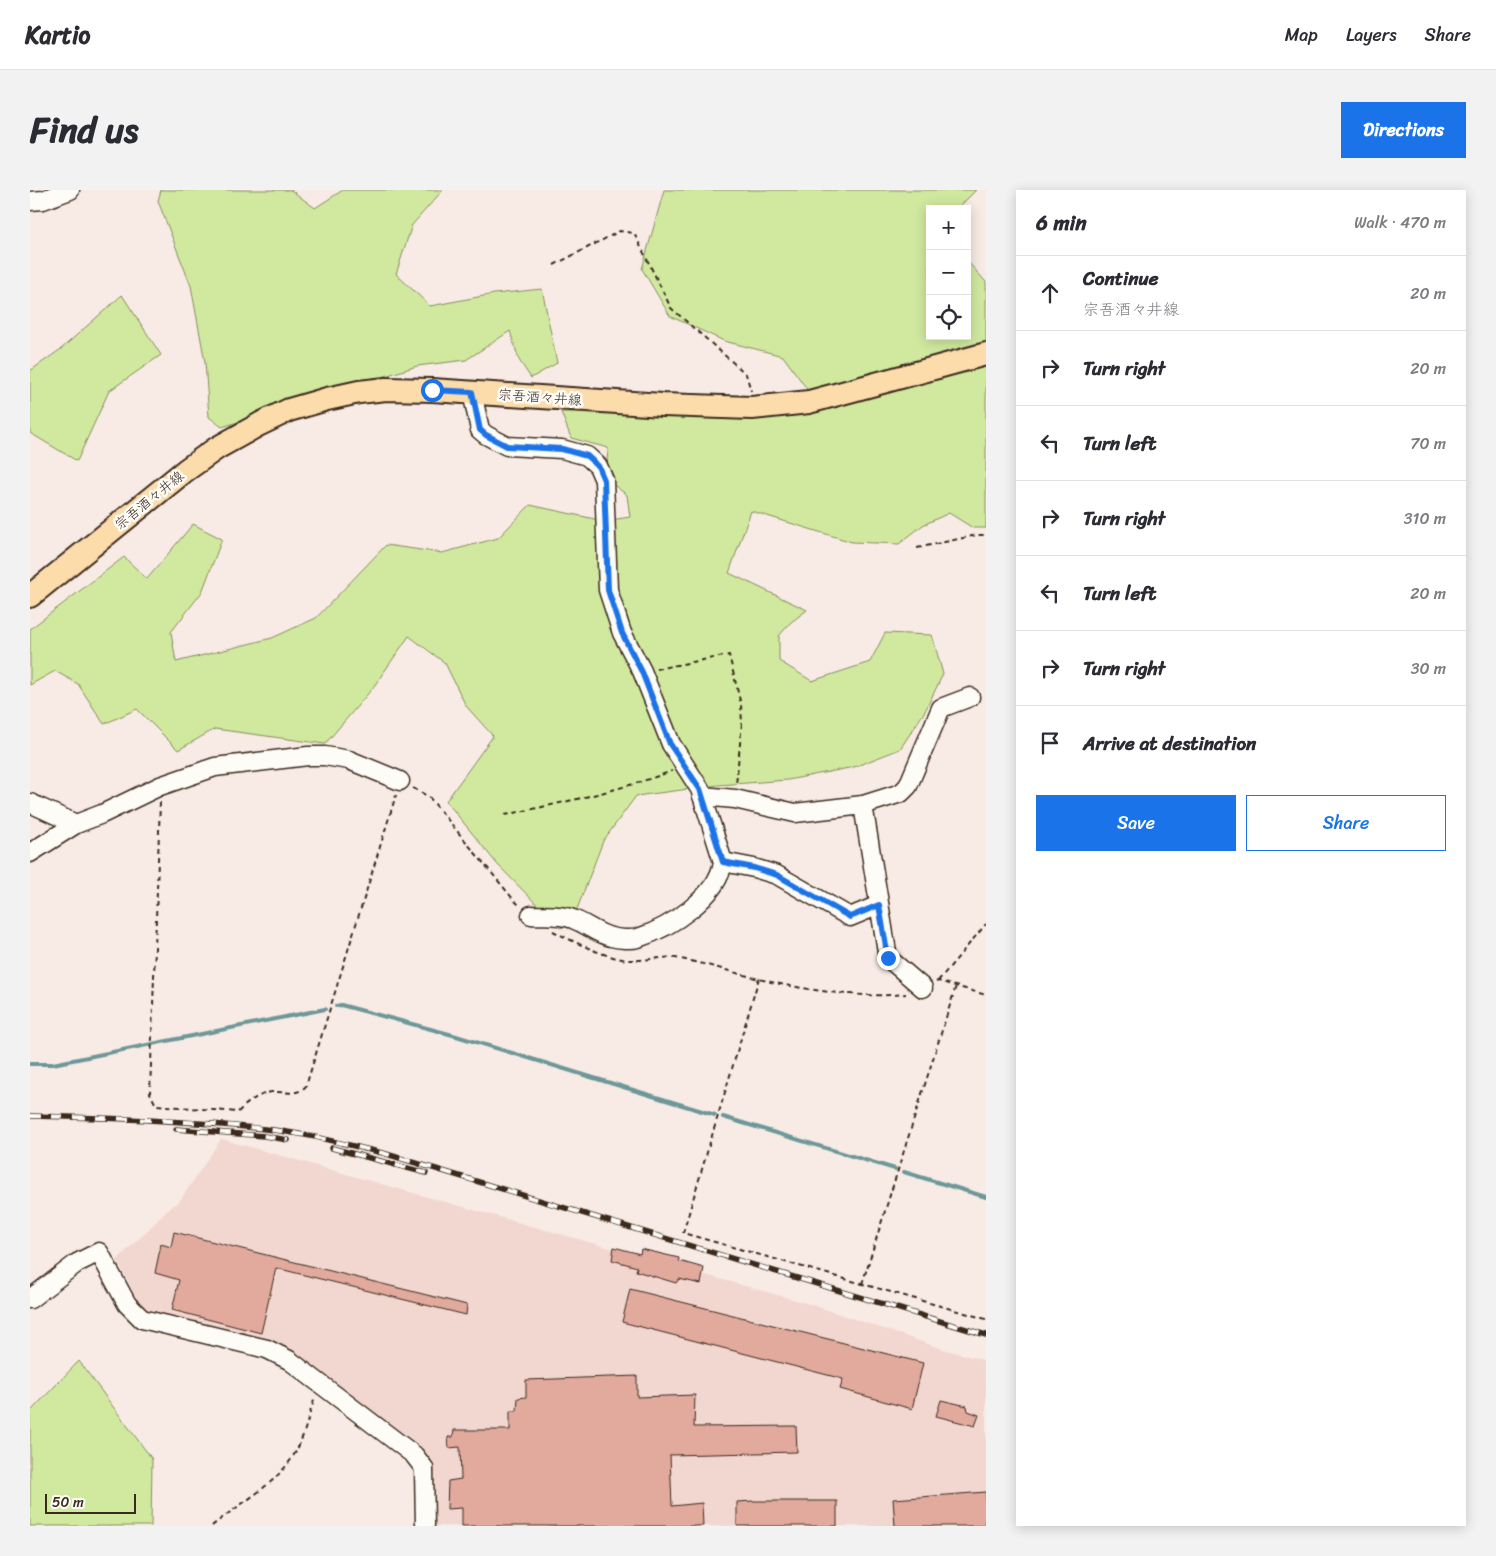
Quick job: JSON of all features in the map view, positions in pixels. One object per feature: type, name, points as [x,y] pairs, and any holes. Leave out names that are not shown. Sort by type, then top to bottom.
[{"type":"main road","name":"宗吾酒々井線","points":[[30,596],[186,470],[218,448],[289,410],[327,399],[359,392],[386,389],[472,392],[663,405],[756,407],[809,402],[986,354]]},
{"type":"street","points":[[30,201],[43,200],[70,190]]},
{"type":"street","points":[[472,392],[480,430],[486,435],[507,446],[562,449],[587,456],[598,466],[604,480],[608,590],[622,633],[642,672],[670,744],[700,789],[723,862],[722,871],[694,908],[666,925],[636,939],[611,937],[571,918],[531,915]]},
{"type":"street","points":[[702,796],[735,799],[796,813],[863,805],[901,793],[908,786],[941,708],[970,697]]},
{"type":"street","points":[[30,853],[76,824],[102,814],[160,786],[215,767],[308,756],[325,756],[349,760],[400,781]]},
{"type":"street","points":[[30,802],[43,810],[76,824]]},
{"type":"street","points":[[863,805],[888,958],[931,984]]},
{"type":"street","points":[[723,862],[777,875],[850,917],[879,905]]},
{"type":"street","points":[[30,1299],[77,1263],[99,1252],[127,1304],[142,1319],[267,1348],[289,1360],[414,1455],[424,1468],[425,1526]]},
{"type":"path","points":[[554,265],[620,231],[634,233],[671,308],[746,374],[756,407]]},
{"type":"path","points":[[917,548],[977,535],[986,535]]},
{"type":"path","points":[[642,672],[728,655],[741,705],[742,723],[735,799]]},
{"type":"path","points":[[505,815],[647,780],[686,766]]},
{"type":"path","points":[[160,786],[150,1093],[156,1105],[238,1112],[250,1101],[271,1092],[295,1093],[306,1086],[400,781],[429,797],[514,900],[538,922],[563,936],[612,957],[631,960],[659,957],[679,958],[784,984],[885,996],[912,993],[931,984],[986,924]]},
{"type":"path","points":[[760,978],[683,1234],[986,1319]]},
{"type":"path","points":[[931,984],[956,986],[986,995]]},
{"type":"path","points":[[862,1284],[956,986]]},
{"type":"path","points":[[212,1526],[256,1494],[286,1467],[299,1445],[320,1384]]},
{"type":"shaded area","points":[[221,1139],[813,1305],[940,1348],[986,1361],[986,1526],[429,1526],[429,1470],[284,1351],[152,1313],[136,1298],[117,1260],[172,1206],[179,1202]]},
{"type":"green space","points":[[161,190],[291,190],[315,208],[343,190],[443,190],[412,225],[396,274],[430,306],[494,294],[542,289],[557,363],[531,378],[519,360],[510,331],[466,360],[417,366],[222,427],[209,417],[205,362],[191,286],[158,201]]},
{"type":"green space","points":[[664,190],[976,190],[961,205],[926,205],[926,340],[971,340],[971,265],[986,282],[986,528],[973,528],[949,513],[923,525],[899,544],[852,542],[751,511],[729,573],[807,610],[790,623],[779,636],[779,661],[812,681],[870,662],[885,633],[932,635],[943,674],[925,711],[900,749],[854,767],[788,780],[719,785],[636,796],[603,841],[571,925],[560,928],[497,864],[446,801],[493,736],[466,706],[445,663],[409,636],[372,689],[325,744],[215,729],[178,750],[137,709],[104,724],[78,684],[55,671],[30,685],[30,629],[124,557],[147,579],[193,524],[222,539],[202,592],[171,632],[176,662],[272,638],[316,618],[386,545],[442,553],[498,538],[530,505],[604,521],[630,517],[627,495],[611,483],[594,477],[607,462],[608,448],[571,438],[561,412],[706,412],[781,415],[807,389],[783,356],[724,341],[670,316],[642,269]]},
{"type":"green space","points":[[122,295],[161,355],[109,391],[77,461],[30,433],[30,371],[61,349]]},
{"type":"green space","points":[[79,1361],[152,1459],[151,1526],[30,1526],[30,1412]]},
{"type":"building","points":[[174,1232],[467,1305],[466,1315],[276,1268],[261,1333],[172,1310],[179,1280],[155,1273],[161,1244],[171,1247]]},
{"type":"building","points":[[614,1247],[640,1254],[641,1249],[679,1258],[679,1261],[704,1268],[701,1284],[679,1279],[676,1283],[636,1271],[637,1267],[612,1260]]},
{"type":"building","points":[[630,1289],[923,1363],[912,1409],[840,1389],[843,1379],[622,1322]]},
{"type":"building","points":[[637,1376],[637,1397],[695,1395],[694,1427],[796,1426],[797,1452],[670,1455],[672,1506],[702,1503],[703,1526],[462,1526],[462,1508],[447,1509],[448,1481],[461,1479],[460,1447],[449,1448],[448,1437],[453,1437],[454,1430],[510,1430],[510,1411],[517,1411],[518,1398],[526,1397],[526,1380]]},
{"type":"building","points":[[941,1400],[967,1406],[968,1411],[979,1415],[975,1426],[936,1416]]},
{"type":"building","points":[[986,1492],[986,1520],[984,1526],[895,1526],[893,1499]]},
{"type":"building","points":[[837,1501],[837,1526],[737,1526],[737,1502]]},
{"type":"waterway","points":[[336,1006],[341,1005],[453,1035],[715,1115]]},
{"type":"waterway","points":[[30,1064],[53,1064],[325,1009]]},
{"type":"waterway","points":[[723,1117],[895,1169]]},
{"type":"waterway","points":[[904,1172],[986,1197]]},
{"type":"railway","points":[[30,1116],[206,1123],[295,1133],[324,1139],[383,1153],[986,1335]]},
{"type":"railway","points":[[176,1129],[264,1136],[288,1140]]},
{"type":"railway","points":[[332,1148],[426,1173]]},
{"type":"route","points":[[432,390],[472,392],[480,430],[507,446],[562,449],[587,456],[598,466],[604,480],[608,590],[622,633],[642,672],[670,744],[700,789],[723,862],[777,875],[850,917],[879,905],[888,958]]}]
